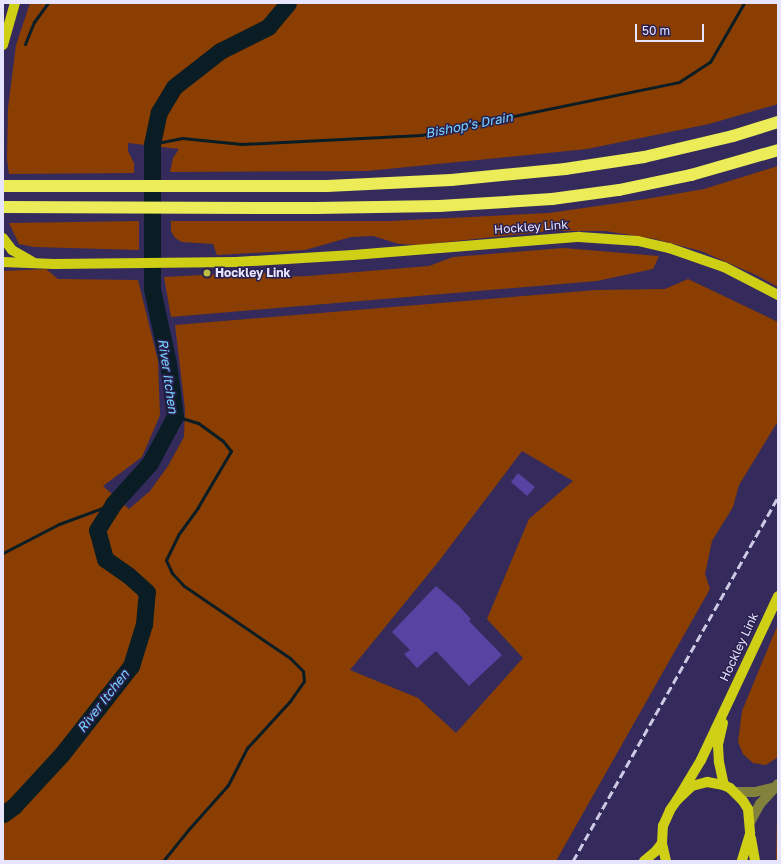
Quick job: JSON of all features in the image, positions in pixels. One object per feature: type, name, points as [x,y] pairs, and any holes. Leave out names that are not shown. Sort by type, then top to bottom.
[{"type":"highway","points":[[8,186],[327,186],[451,180],[607,164],[673,151],[733,136],[778,122]]},
{"type":"highway","points":[[7,207],[181,208],[439,206],[552,199],[619,190],[691,175],[778,150]]},
{"type":"main road","points":[[3,45],[15,3]]},
{"type":"main road","name":"Hockley Link","points":[[3,262],[236,262],[353,255],[579,237],[638,241],[669,248],[724,267],[778,295]]},
{"type":"main road","points":[[3,238],[12,250],[35,263]]},
{"type":"main road","name":"Hockley Link","points":[[666,861],[662,843],[663,826],[701,760],[726,710],[778,596]]},
{"type":"main road","name":"Hockley Link","points":[[724,785],[719,762],[718,745],[726,710]]},
{"type":"main road","points":[[677,800],[692,786],[707,782],[724,785],[736,792],[748,809],[750,834],[755,861]]},
{"type":"main road","points":[[742,861],[750,834]]},
{"type":"main road","points":[[644,861],[656,851],[662,843]]},
{"type":"street","points":[[736,792],[755,792],[776,786]]},
{"type":"street","points":[[750,822],[760,804],[776,786]]},
{"type":"shaded area","points":[[30,3],[778,3],[778,104],[709,124],[587,149],[367,171],[170,172],[173,158],[179,149],[128,143],[128,151],[134,163],[134,173],[9,174],[7,159],[8,108],[16,45]]},
{"type":"shaded area","points":[[778,166],[778,287],[756,275],[701,251],[655,239],[605,231],[549,231],[419,245],[399,244],[373,236],[351,237],[305,250],[217,255],[213,244],[182,242],[175,238],[171,231],[171,221],[390,221],[549,213],[704,189]]},
{"type":"shaded area","points":[[139,221],[139,250],[34,247],[19,244],[9,223]]},
{"type":"shaded area","points":[[563,248],[659,256],[653,269],[597,281],[171,317],[164,277],[261,272],[280,277],[308,276],[429,266],[453,257]]},
{"type":"shaded area","points":[[46,269],[58,279],[138,280],[158,361],[160,415],[142,457],[103,486],[129,509],[150,491],[168,466],[184,437],[185,409],[175,325],[596,290],[665,289],[688,279],[778,322],[778,421],[739,485],[733,507],[712,541],[705,574],[710,589],[556,861],[3,861],[3,271]],"holes":[[[522,451],[573,481],[529,519],[487,619],[523,658],[456,733],[418,698],[350,670],[439,561]]]},
{"type":"shaded area","points":[[778,624],[778,757],[766,765],[753,763],[743,754],[738,742],[742,711]]},
{"type":"shaded area","points":[[778,814],[778,861],[776,861],[777,815]]},
{"type":"building","points":[[518,473],[535,487],[527,496],[511,482]]},
{"type":"building","points":[[436,586],[458,605],[471,619],[469,621],[502,655],[469,686],[436,651],[417,668],[404,654],[410,650],[392,632]]},
{"type":"waterway","points":[[25,44],[34,22],[48,3]]},
{"type":"waterway","name":"River Itchen","points":[[3,814],[14,806],[62,754],[131,666],[144,624],[147,592],[128,575],[105,559],[97,530],[113,504],[150,463],[175,416],[168,363],[152,289],[152,144],[159,112],[174,87],[220,51],[268,27],[288,3]]},
{"type":"waterway","name":"Bishop's Drain","points":[[152,144],[182,138],[242,144],[421,135],[679,82],[710,62],[744,3]]},
{"type":"waterway","points":[[163,861],[228,785],[247,748],[290,701],[304,681],[303,671],[290,658],[184,586],[172,573],[166,560],[178,535],[198,507],[231,451],[223,441],[198,423],[175,416]]},
{"type":"waterway","points":[[3,553],[59,524],[113,504]]},
{"type":"railway","points":[[573,861],[778,497]]},
{"type":"place","name":"Hockley Link","points":[[207,273]]}]
